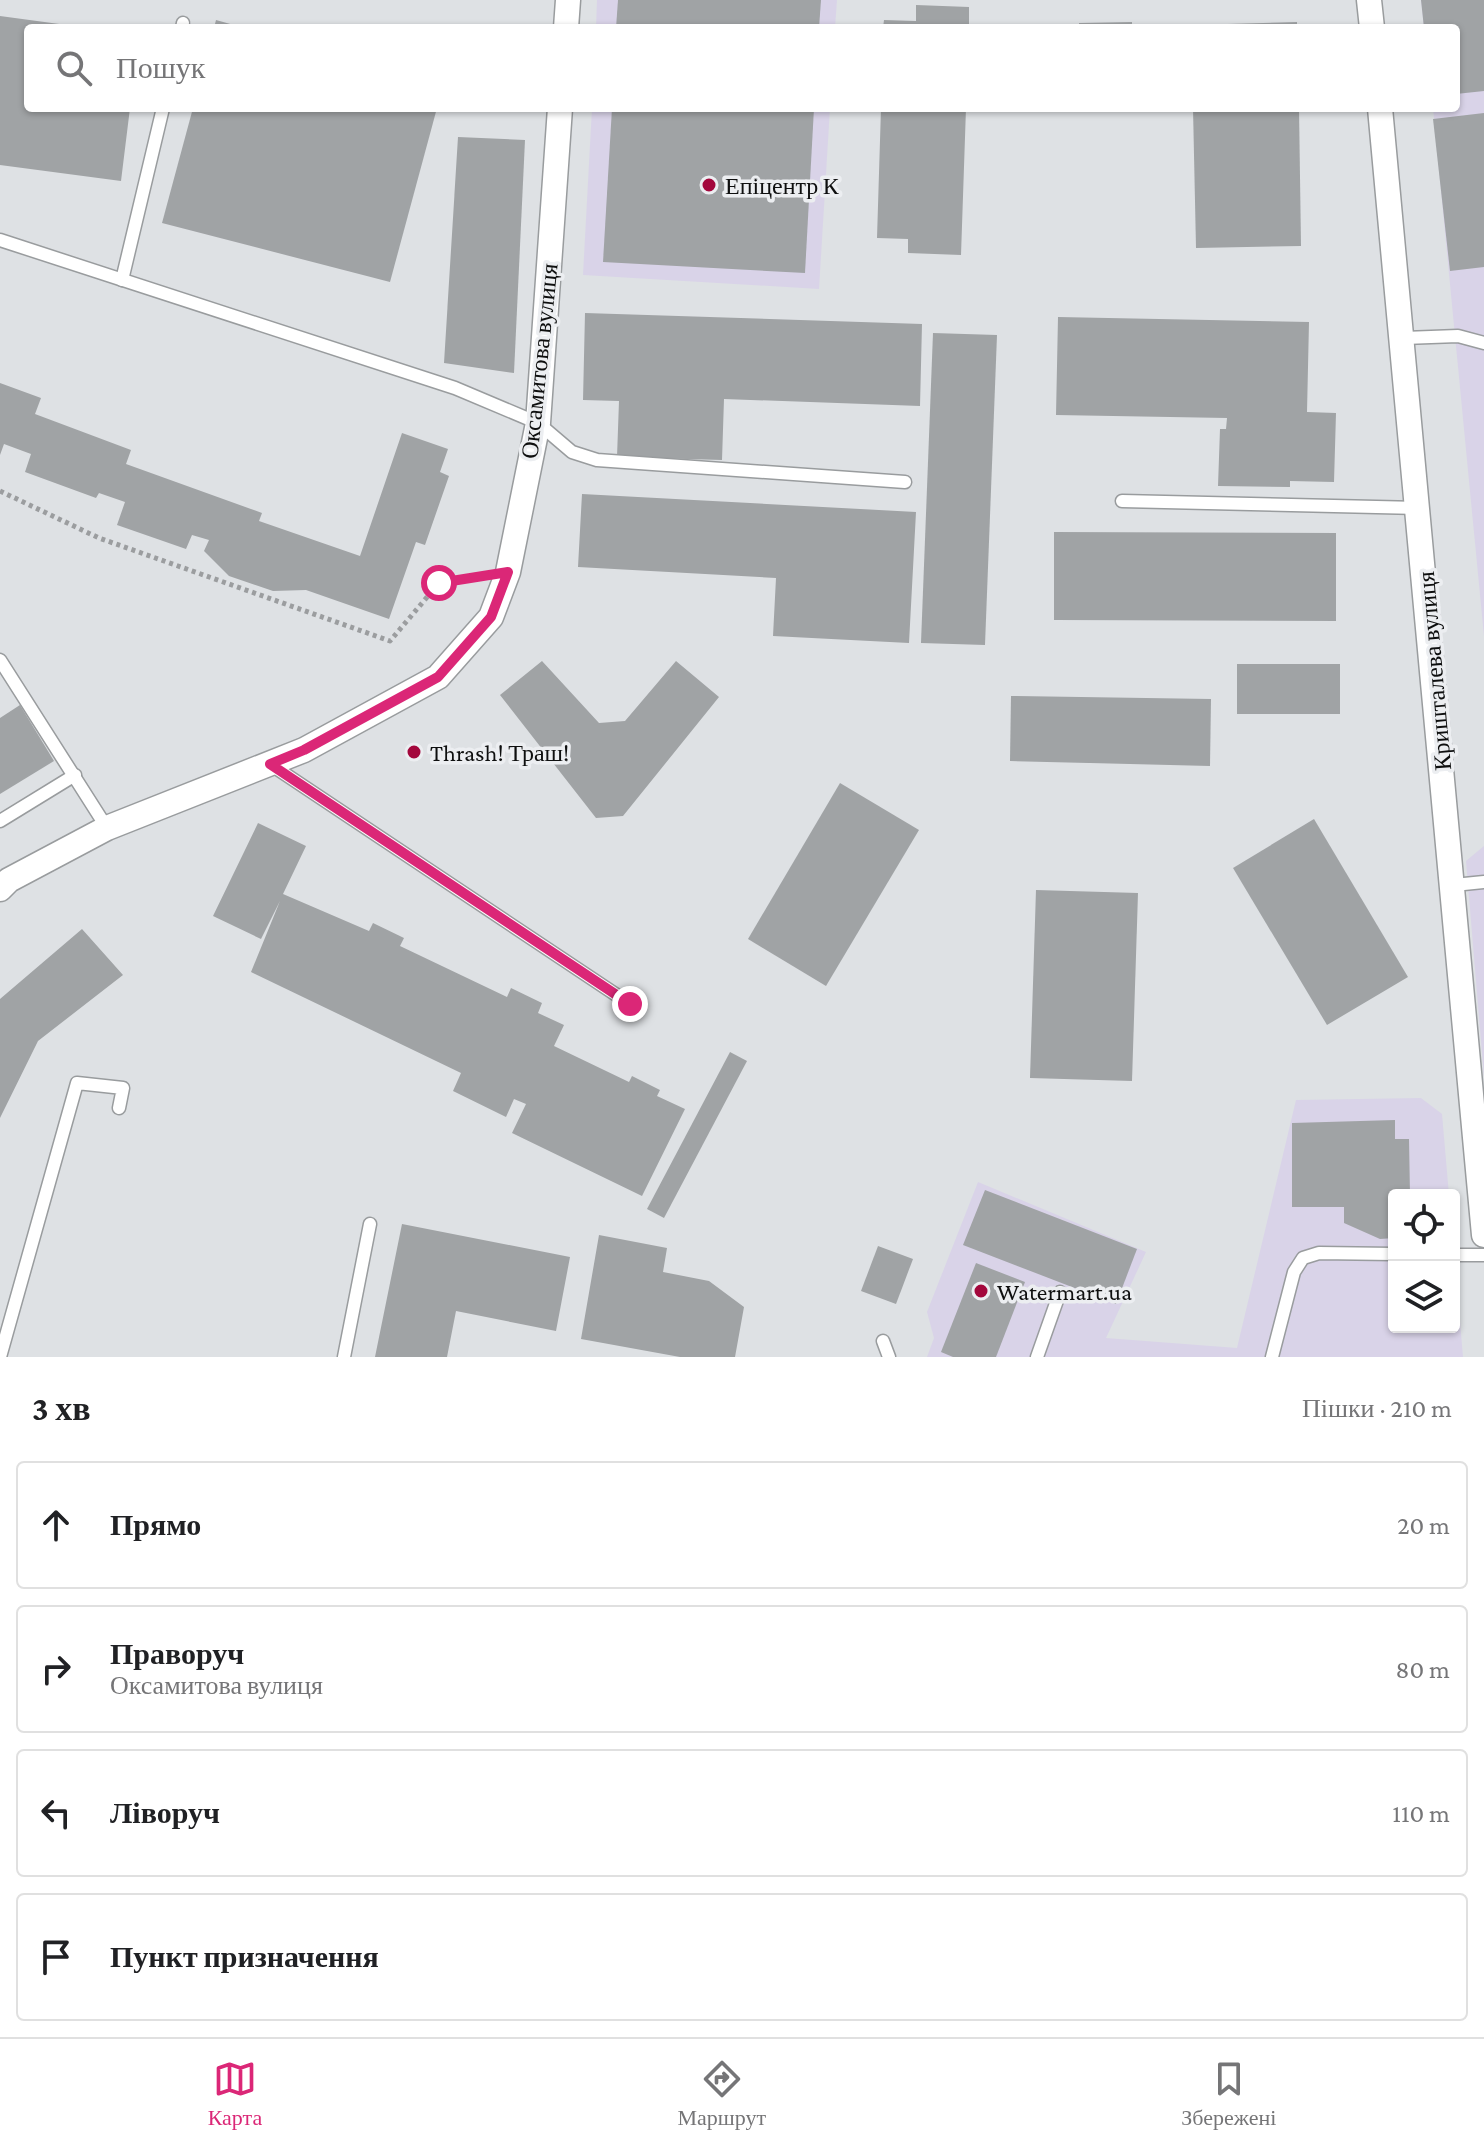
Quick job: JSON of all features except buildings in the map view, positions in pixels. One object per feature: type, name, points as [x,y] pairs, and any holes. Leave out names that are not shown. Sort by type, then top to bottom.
[{"type":"street","points":[[566,24],[568,0]]},
{"type":"street","points":[[1369,0],[1372,24]]},
{"type":"street","name":"Оксамитова вулиця","points":[[0,889],[9,880],[107,828],[304,750],[438,677],[491,617],[508,572],[538,423],[560,112]]},
{"type":"street","name":"Кришталева вулиця","points":[[1380,112],[1404,338],[1484,1235]]},
{"type":"lane","points":[[122,280],[162,112]]},
{"type":"lane","points":[[0,240],[455,388],[538,423],[572,452],[597,460],[905,482]]},
{"type":"lane","points":[[1404,338],[1449,335],[1484,343]]},
{"type":"lane","points":[[1122,501],[1419,508]]},
{"type":"lane","points":[[0,660],[107,828]]},
{"type":"lane","points":[[270,764],[630,1004]]},
{"type":"lane","points":[[0,821],[75,775]]},
{"type":"lane","points":[[1454,885],[1484,882]]},
{"type":"lane","points":[[0,1357],[77,1083],[123,1088],[119,1108]]},
{"type":"lane","points":[[344,1357],[370,1224]]},
{"type":"lane","points":[[1272,1357],[1294,1272],[1303,1258],[1319,1253],[1388,1254]]},
{"type":"lane","points":[[1460,1255],[1484,1255]]},
{"type":"lane","points":[[1037,1357],[1060,1292]]},
{"type":"lane","points":[[883,1341],[889,1357]]},
{"type":"path","points":[[0,491],[99,538],[390,641],[439,583],[508,572]]},
{"type":"shaded area","points":[[597,0],[837,0],[835,24],[596,24]]},
{"type":"shaded area","points":[[1421,0],[1484,0],[1484,636],[1433,112],[1460,112],[1460,24],[1424,24]]},
{"type":"shaded area","name":"Епіцентр К","points":[[592,112],[830,112],[819,289],[583,275]]},
{"type":"shaded area","points":[[1484,846],[1484,1077],[1466,861]]},
{"type":"shaded area","points":[[1421,1098],[1442,1114],[1448,1189],[1388,1189],[1388,1333],[1460,1333],[1460,1321],[1463,1357],[927,1357],[934,1338],[927,1312],[978,1182],[1146,1252],[1106,1338],[1237,1348],[1296,1100]]},
{"type":"place","name":"Епіцентр К","points":[[709,185]]},
{"type":"place","name":"Thrash! Траш!","points":[[414,752]]},
{"type":"place","name":"Watermart.ua","points":[[981,1291]]},
{"type":"route","points":[[439,583],[508,572],[491,617],[438,677],[304,750],[270,764],[630,1004]]}]
